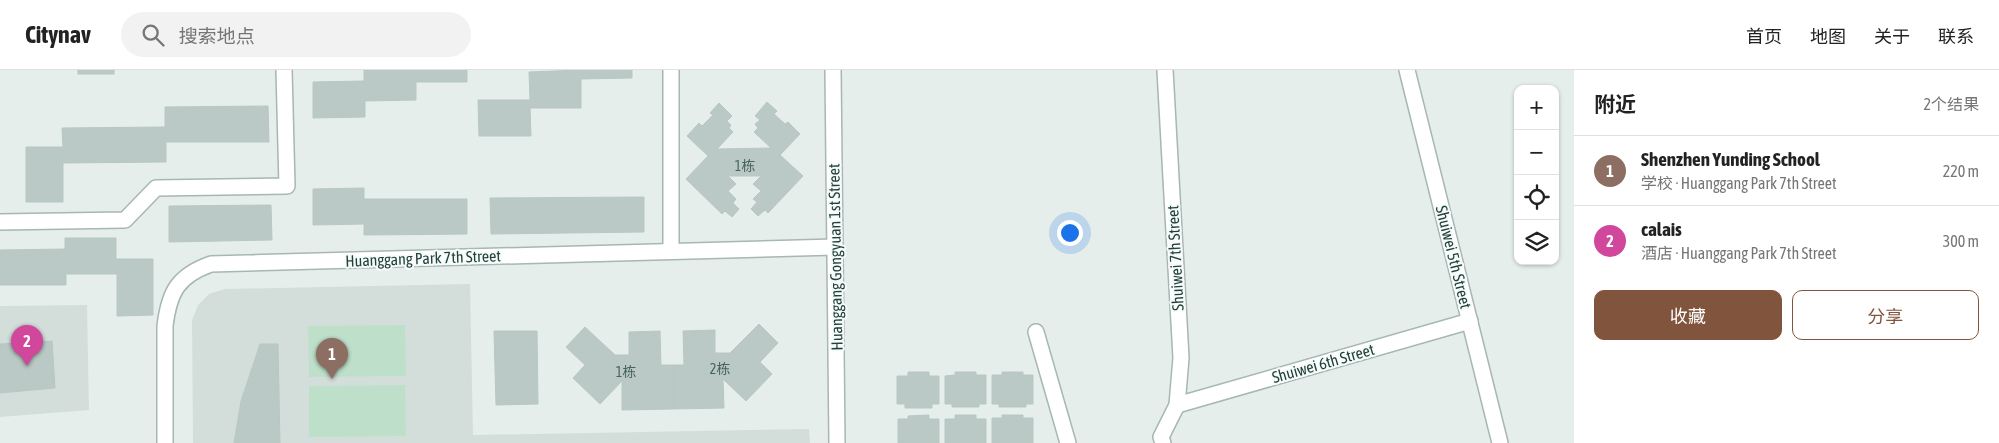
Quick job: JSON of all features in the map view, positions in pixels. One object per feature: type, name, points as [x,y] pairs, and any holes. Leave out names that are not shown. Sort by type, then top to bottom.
[{"type":"street","points":[[0,222],[125,220],[156,188],[287,186],[284,70]]},
{"type":"street","points":[[671,70],[671,251]]},
{"type":"street","name":"Huanggang Gongyuan 1st Street","points":[[833,70],[838,443]]},
{"type":"street","name":"Shuiwei 7th Street","points":[[1163,443],[1162,437],[1177,405],[1181,358],[1165,70]]},
{"type":"street","name":"Shuiwei 5th Street","points":[[1407,70],[1500,443]]},
{"type":"street","name":"Huanggang Park 7th Street","points":[[165,443],[165,326],[167,309],[178,284],[197,269],[223,263],[835,247]]},
{"type":"street","name":"Shuiwei 6th Street","points":[[1177,405],[1470,321]]},
{"type":"street","points":[[1036,332],[1068,443]]},
{"type":"shaded area","points":[[470,284],[473,435],[809,429],[810,443],[193,443],[192,320],[198,305],[209,294],[225,289]]},
{"type":"shaded area","points":[[87,305],[89,410],[0,417],[0,306]]},
{"type":"green space","points":[[405,325],[406,376],[309,377],[308,326]]},
{"type":"green space","points":[[405,385],[406,436],[309,437],[309,386]]},
{"type":"building","points":[[78,70],[114,70],[114,74],[78,74]]},
{"type":"building","points":[[364,70],[467,70],[467,82],[416,82],[416,100],[365,101],[365,117],[313,118],[313,82],[364,81]]},
{"type":"building","points":[[632,70],[632,78],[581,79],[581,108],[530,108],[531,136],[479,136],[478,100],[530,100],[529,72]]},
{"type":"building","points":[[767,102],[777,111],[774,114],[785,124],[788,122],[800,134],[780,155],[803,176],[768,213],[765,210],[758,216],[751,209],[757,202],[753,199],[761,191],[753,184],[761,176],[728,176],[736,184],[728,191],[736,199],[733,203],[739,209],[732,217],[725,211],[722,214],[686,179],[708,156],[687,136],[699,123],[702,126],[713,115],[710,113],[719,103],[732,116],[727,121],[731,125],[729,128],[733,132],[717,149],[771,148],[754,132],[758,128],[755,124],[760,120],[755,116]]},
{"type":"building","points":[[268,106],[269,142],[166,142],[166,162],[63,163],[63,202],[26,202],[26,147],[63,147],[62,128],[165,127],[165,107]]},
{"type":"building","points":[[364,188],[364,199],[467,199],[467,234],[364,235],[364,224],[313,225],[313,189]]},
{"type":"building","points":[[644,197],[644,232],[491,234],[490,198]]},
{"type":"building","points":[[271,205],[272,240],[169,242],[169,206]]},
{"type":"building","points":[[65,238],[116,238],[116,259],[153,259],[153,315],[117,316],[117,274],[66,274],[66,285],[0,285],[0,250],[65,249]]},
{"type":"building","points":[[759,324],[778,343],[760,362],[772,374],[746,401],[723,379],[724,408],[673,409],[673,365],[684,365],[683,331],[715,330],[715,353],[730,353]]},
{"type":"building","points":[[585,327],[615,355],[629,355],[629,332],[660,331],[661,365],[673,365],[673,409],[622,410],[622,381],[600,404],[573,378],[585,365],[566,347]]},
{"type":"building","points":[[494,331],[537,331],[538,404],[496,405]]},
{"type":"building","points":[[52,341],[55,388],[0,393],[0,344]]},
{"type":"building","points":[[260,344],[278,344],[280,443],[234,443],[241,401]]},
{"type":"building","points":[[908,372],[929,372],[929,376],[939,376],[939,404],[932,404],[932,408],[905,408],[905,404],[897,404],[897,376],[908,376]]},
{"type":"building","points":[[955,372],[976,372],[976,375],[986,375],[986,404],[979,404],[979,407],[952,407],[952,404],[945,404],[945,376],[955,375]]},
{"type":"building","points":[[1002,372],[1023,372],[1023,375],[1033,375],[1033,404],[1026,404],[1026,407],[999,407],[999,404],[992,404],[992,375],[1002,375]]},
{"type":"building","points":[[929,415],[929,419],[939,419],[939,443],[898,443],[898,419],[908,419],[908,416]]},
{"type":"building","points":[[955,415],[976,415],[976,419],[986,419],[986,443],[945,443],[945,419],[955,419]]},
{"type":"building","points":[[1002,415],[1023,415],[1023,418],[1033,418],[1033,443],[992,443],[992,418],[1002,418]]},
{"type":"place","name":"calais","points":[[27,366]]},
{"type":"place","name":"Shenzhen Yunding School","points":[[332,379]]}]
